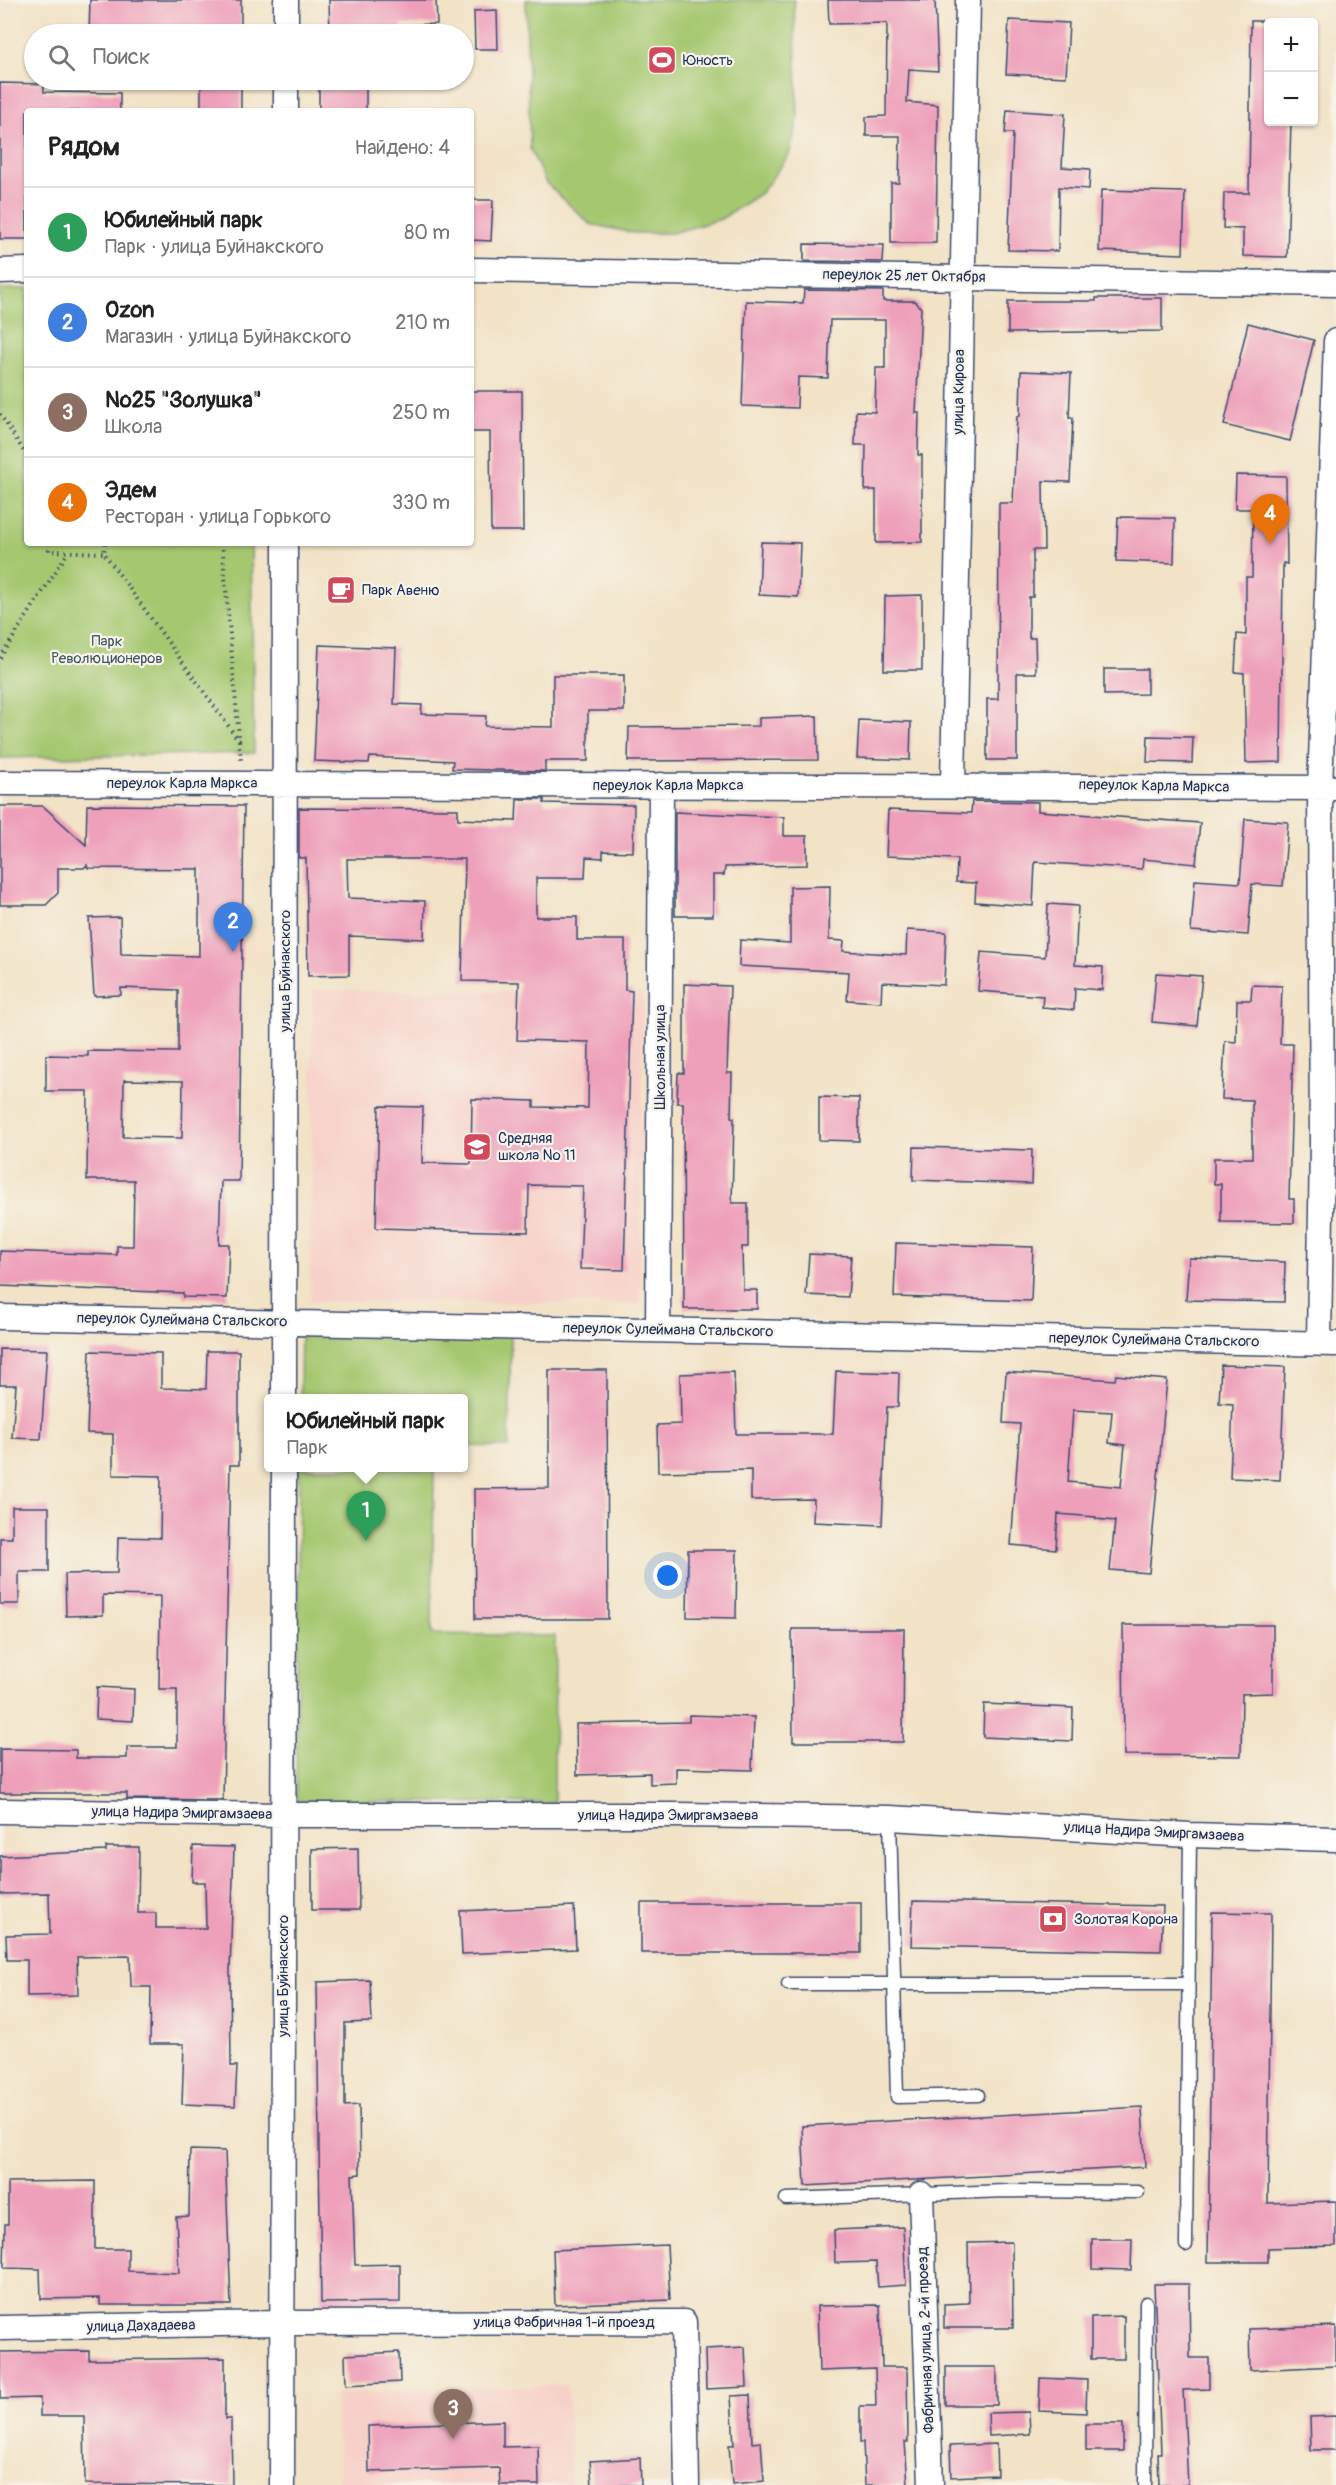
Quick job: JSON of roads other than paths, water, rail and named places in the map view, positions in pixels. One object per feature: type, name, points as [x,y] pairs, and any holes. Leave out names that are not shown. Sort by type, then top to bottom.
[{"type":"street","points":[[286,0],[286,24]]},
{"type":"street","name":"улица Кирова","points":[[953,784],[968,0]]},
{"type":"street","points":[[286,90],[286,108]]},
{"type":"street","points":[[0,271],[24,270]]},
{"type":"street","name":"переулок 25 лет Октября","points":[[474,270],[1336,284]]},
{"type":"street","points":[[1328,1343],[1328,788],[1336,341]]},
{"type":"street","name":"улица Буйнакского","points":[[284,1394],[285,546]]},
{"type":"street","name":"переулок Карла Маркса","points":[[0,783],[953,784],[1328,788]]},
{"type":"street","name":"Школьная улица","points":[[658,1330],[661,785]]},
{"type":"street","name":"переулок Сулеймана Стальского","points":[[0,1317],[1328,1343]]},
{"type":"street","name":"улица Буйнакского","points":[[282,2485],[284,1472]]},
{"type":"street","name":"улица Надира Эмиргамзаева","points":[[0,1810],[284,1815],[677,1815],[890,1818],[1190,1835],[1336,1839]]},
{"type":"street","name":"Фабричная улица, 2-й проезд","points":[[921,2194],[931,2485]]},
{"type":"street","name":"улица Фабричная 1-й проезд","points":[[282,2323],[684,2322],[687,2485]]},
{"type":"street","name":"улица Дахадаева","points":[[0,2328],[282,2323]]},
{"type":"lane","points":[[890,1818],[897,2097],[978,2095]]},
{"type":"lane","points":[[1186,2245],[1186,1984],[1190,1835]]},
{"type":"lane","points":[[788,1984],[1186,1984]]},
{"type":"lane","points":[[786,2199],[921,2194],[1138,2192]]},
{"type":"lane","points":[[1145,2485],[1146,2303]]},
{"type":"place","name":"Юность","points":[[662,60]]},
{"type":"place","name":"Эдем","points":[[1270,544]]},
{"type":"place","name":"Парк Авеню","points":[[341,590]]},
{"type":"place","name":"Ozon","points":[[233,952]]},
{"type":"place","name":"Средняя школа № 11","points":[[477,1147]]},
{"type":"place","name":"Юбилейный парк","points":[[366,1541]]},
{"type":"place","name":"Золотая Корона","points":[[1053,1919]]},
{"type":"place","name":"№25 \"Золушка\"","points":[[453,2439]]},
{"type":"park label","name":"Парк Революционеров","points":[[107,650]]}]
